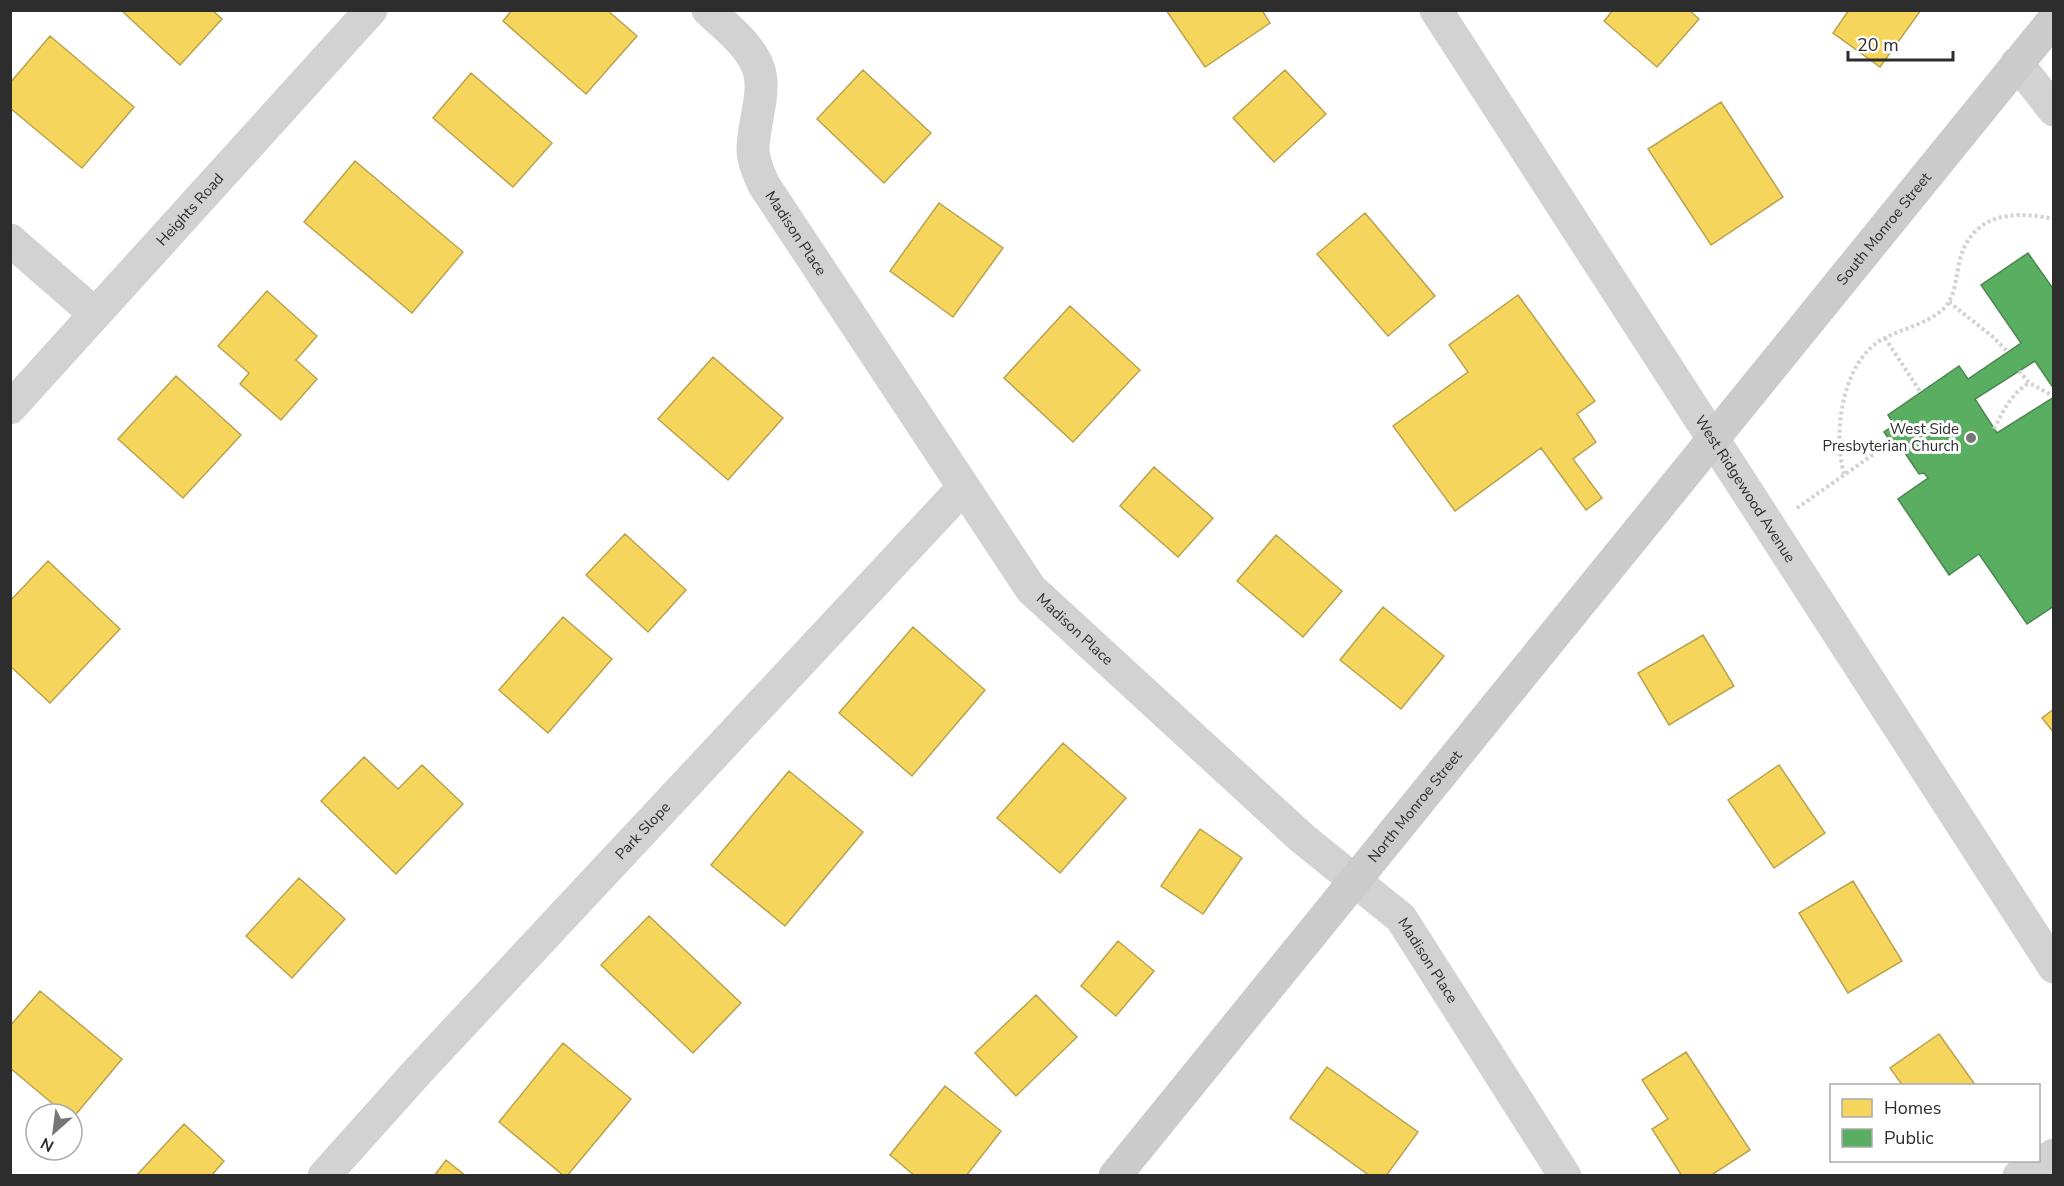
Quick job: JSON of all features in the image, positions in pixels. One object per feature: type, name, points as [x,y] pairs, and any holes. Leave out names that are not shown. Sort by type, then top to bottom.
[{"type":"main road","name":"South Monroe Street","points":[[1713,438],[2054,18]]},
{"type":"main road","name":"North Monroe Street","points":[[1115,1176],[1713,438]]},
{"type":"street","name":"Heights Road","points":[[10,408],[371,10]]},
{"type":"street","name":"Madison Place","points":[[708,10],[734,33],[759,70],[761,83],[753,151],[764,185],[1031,589],[1302,838],[1401,918],[1565,1176]]},
{"type":"street","name":"West Ridgewood Avenue","points":[[1436,10],[2054,967]]},
{"type":"street","points":[[2017,63],[2054,110]]},
{"type":"street","points":[[10,240],[95,314]]},
{"type":"street","name":"Park Slope","points":[[324,1176],[419,1070],[963,488]]},
{"type":"street","points":[[2019,1176],[2054,1155]]},
{"type":"path","points":[[1845,474],[1840,459],[1839,428],[1846,389],[1854,370],[1866,354],[1879,341],[1922,323],[1942,310],[1949,302],[1960,258],[1976,231],[2001,216],[2009,214],[2036,215],[2054,219]]},
{"type":"path","points":[[1949,302],[2008,352]]},
{"type":"path","points":[[1885,338],[1922,393]]},
{"type":"path","points":[[2019,371],[2029,383],[2054,396]]},
{"type":"path","points":[[1994,429],[2011,397],[2017,390],[2029,383]]},
{"type":"path","points":[[1797,508],[1891,442]]},
{"type":"building: Homes","points":[[121,10],[212,10],[222,19],[180,65]]},
{"type":"building: Homes","points":[[512,10],[607,10],[637,36],[586,94],[503,21]]},
{"type":"building: Homes","points":[[1166,10],[1262,10],[1270,23],[1205,67]]},
{"type":"building: Homes","points":[[1613,10],[1689,10],[1699,19],[1657,67],[1604,21]]},
{"type":"building: Homes","points":[[1849,10],[1921,10],[1880,67],[1833,33]]},
{"type":"building: Homes","points":[[50,36],[134,107],[82,168],[10,108],[10,83]]},
{"type":"building: Homes","points":[[863,70],[931,133],[884,183],[817,119]]},
{"type":"building: Homes","points":[[1285,70],[1326,114],[1274,162],[1233,118]]},
{"type":"building: Homes","points":[[471,73],[552,143],[513,187],[433,118]]},
{"type":"building: Homes","points":[[1721,102],[1783,197],[1711,245],[1648,149]]},
{"type":"building: Homes","points":[[355,161],[463,252],[412,313],[304,222]]},
{"type":"building: Homes","points":[[939,203],[1003,248],[953,317],[890,271]]},
{"type":"building: Homes","points":[[1365,213],[1435,296],[1388,336],[1317,254]]},
{"type":"building: Homes","points":[[267,291],[317,336],[296,360],[317,379],[281,420],[240,384],[249,373],[218,346]]},
{"type":"building: Homes","points":[[1518,295],[1595,401],[1577,414],[1596,442],[1573,459],[1602,498],[1586,510],[1541,448],[1455,511],[1393,426],[1468,372],[1449,345]]},
{"type":"building: Homes","points":[[1070,306],[1140,370],[1073,442],[1004,378]]},
{"type":"building: Homes","points":[[713,357],[783,418],[728,480],[658,419]]},
{"type":"building: Homes","points":[[176,376],[241,435],[183,498],[118,439]]},
{"type":"building: Homes","points":[[1154,467],[1213,518],[1178,557],[1120,506]]},
{"type":"building: Homes","points":[[625,534],[686,590],[648,632],[586,575]]},
{"type":"building: Homes","points":[[1276,535],[1342,591],[1303,637],[1237,581]]},
{"type":"building: Homes","points":[[48,561],[120,629],[50,703],[10,666],[10,601]]},
{"type":"building: Homes","points":[[1383,607],[1444,656],[1401,709],[1340,660]]},
{"type":"building: Homes","points":[[563,617],[612,659],[548,733],[499,690]]},
{"type":"building: Homes","points":[[913,627],[985,690],[912,776],[839,713]]},
{"type":"building: Homes","points":[[1703,635],[1734,686],[1669,725],[1638,673]]},
{"type":"building: Homes","points":[[2054,709],[2054,733],[2042,718]]},
{"type":"building: Homes","points":[[1063,743],[1126,798],[1060,873],[997,818]]},
{"type":"building: Homes","points":[[364,757],[398,789],[422,765],[463,804],[396,874],[321,801]]},
{"type":"building: Homes","points":[[1779,765],[1825,833],[1774,868],[1728,800]]},
{"type":"building: Homes","points":[[789,771],[863,832],[785,926],[711,865]]},
{"type":"building: Homes","points":[[1200,829],[1242,858],[1203,914],[1161,886]]},
{"type":"building: Homes","points":[[299,878],[345,919],[292,978],[246,936]]},
{"type":"building: Homes","points":[[1853,881],[1902,961],[1848,993],[1799,913]]},
{"type":"building: Homes","points":[[649,916],[741,1003],[693,1053],[601,965]]},
{"type":"building: Homes","points":[[1118,941],[1154,971],[1116,1016],[1081,986]]},
{"type":"building: Homes","points":[[40,991],[122,1059],[84,1105],[84,1102],[51,1102],[10,1068],[10,1026]]},
{"type":"building: Homes","points":[[1036,995],[1077,1037],[1016,1096],[975,1053]]},
{"type":"building: Homes","points":[[1939,1034],[1975,1084],[1902,1084],[1890,1068]]},
{"type":"building: Homes","points":[[563,1043],[631,1099],[567,1176],[564,1176],[499,1122]]},
{"type":"building: Homes","points":[[1686,1052],[1750,1150],[1710,1176],[1682,1176],[1652,1129],[1668,1119],[1642,1080]]},
{"type":"building: Homes","points":[[1327,1067],[1418,1132],[1386,1176],[1370,1176],[1290,1118]]},
{"type":"building: Homes","points":[[945,1086],[1001,1131],[966,1176],[915,1176],[890,1155]]},
{"type":"building: Homes","points":[[184,1124],[224,1161],[211,1176],[136,1176]]},
{"type":"building: Homes","points":[[446,1160],[466,1176],[434,1176]]},
{"type":"building: Public","name":"West Side Presbyterian Church","points":[[2028,253],[2054,290],[2054,389],[2035,361],[1975,399],[1997,433],[2054,397],[2054,606],[2027,624],[1979,554],[1949,575],[1898,499],[1928,478],[1924,473],[1919,474],[1901,447],[1896,450],[1884,432],[1894,425],[1888,415],[1959,366],[1968,379],[2021,343],[1981,285]]},
{"type":"place","name":"West Side Presbyterian Church","points":[[1971,438]]}]
